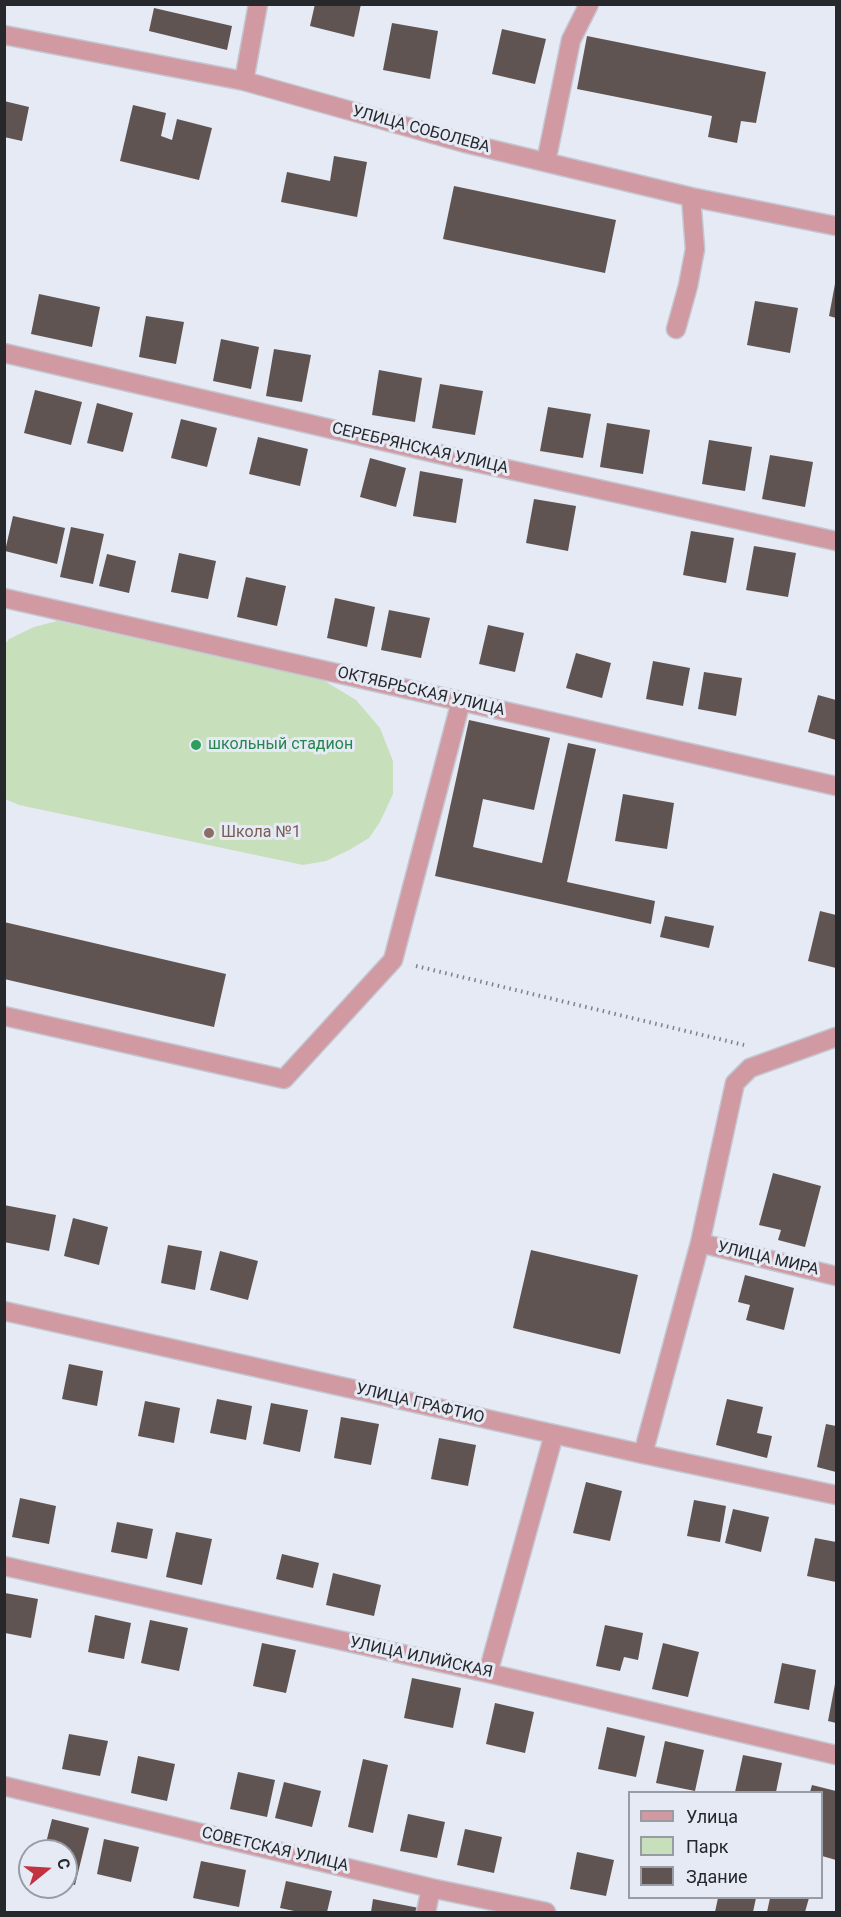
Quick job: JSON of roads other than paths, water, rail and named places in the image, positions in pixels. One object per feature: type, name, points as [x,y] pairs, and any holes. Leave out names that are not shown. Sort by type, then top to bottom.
[{"type":"street","points":[[244,81],[258,4]]},
{"type":"street","points":[[546,162],[571,40],[589,4]]},
{"type":"street","name":"УЛИЦА СОБОЛЕВА","points":[[4,34],[244,81],[465,143],[691,197],[837,226]]},
{"type":"street","points":[[676,329],[695,249],[691,197]]},
{"type":"street","name":"СЕРЕБРЯНСКАЯ УЛИЦА","points":[[4,353],[456,458],[837,541]]},
{"type":"street","name":"ОКТЯБРЬСКАЯ УЛИЦА","points":[[4,598],[837,786]]},
{"type":"street","points":[[4,1016],[284,1079],[393,960],[461,701]]},
{"type":"street","points":[[643,1454],[700,1243],[735,1083],[750,1068],[837,1037]]},
{"type":"street","name":"УЛИЦА МИРА","points":[[700,1243],[837,1275]]},
{"type":"street","name":"УЛИЦА ГРАФТИО","points":[[4,1311],[643,1454],[837,1495]]},
{"type":"street","points":[[488,1673],[554,1434]]},
{"type":"street","name":"УЛИЦА ИЛИЙСКАЯ","points":[[4,1566],[488,1673],[837,1755]]},
{"type":"street","name":"СОВЕТСКАЯ УЛИЦА","points":[[4,1786],[431,1888],[546,1912]]},
{"type":"street","points":[[426,1912],[431,1888]]},
{"type":"place","name":"школьный стадион","points":[[196,745]]},
{"type":"place","name":"Школа №1","points":[[209,833]]}]
